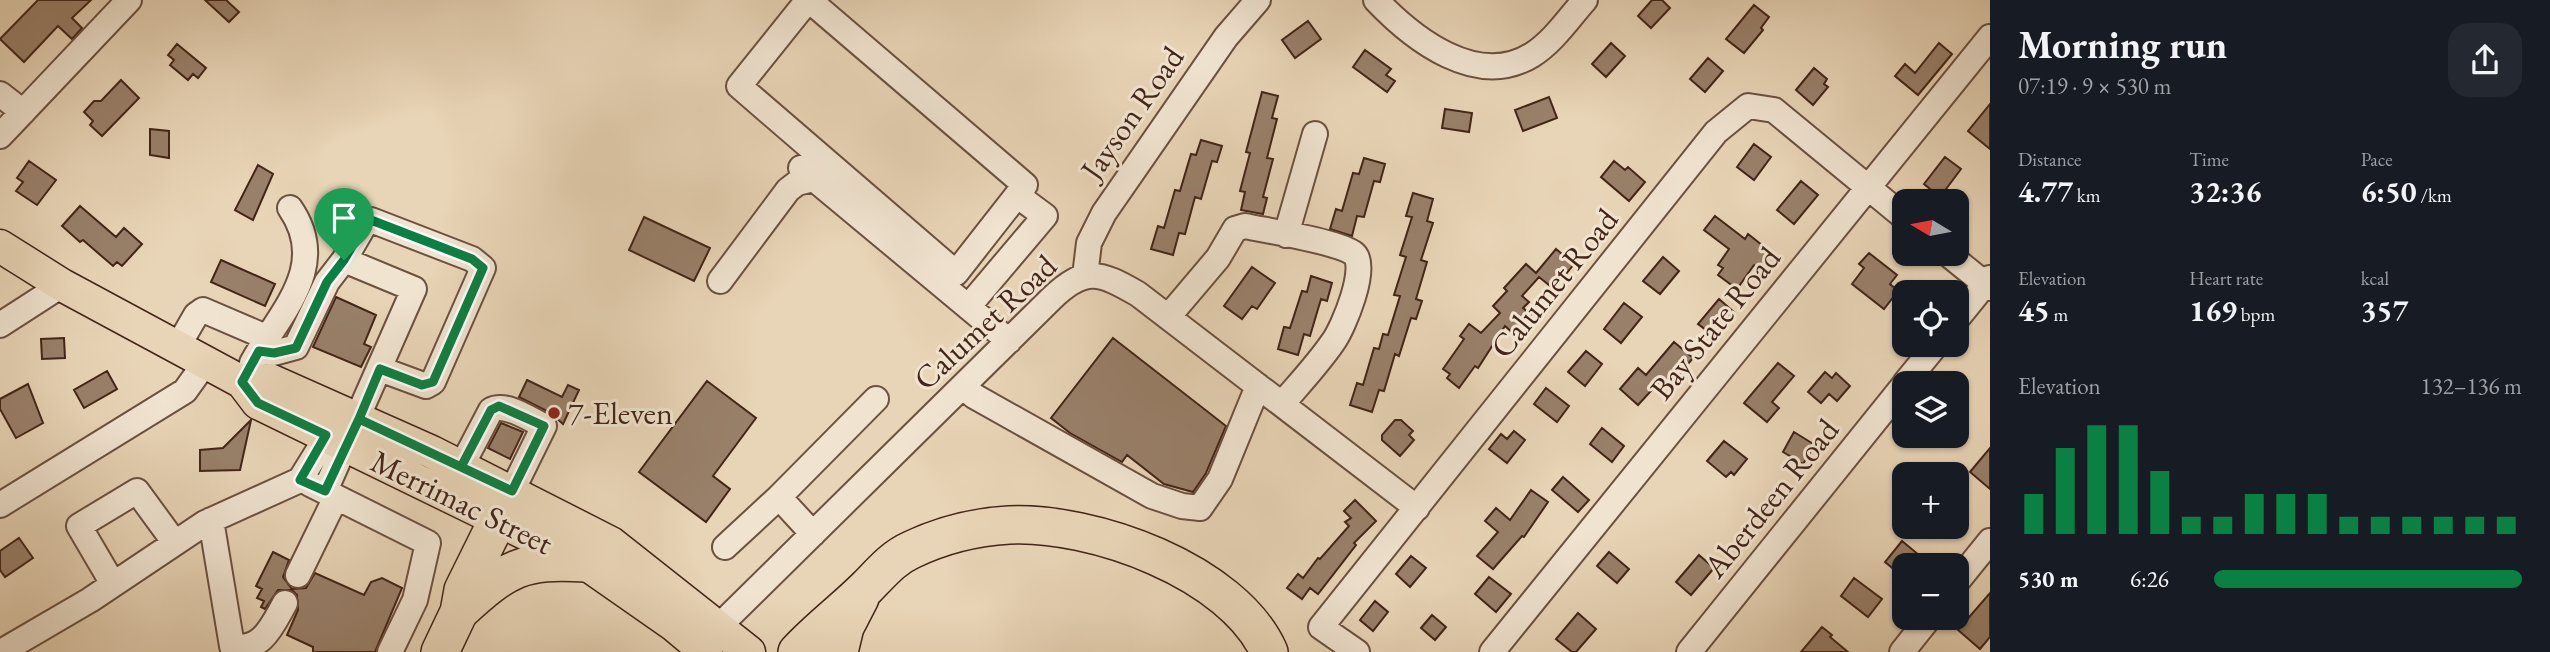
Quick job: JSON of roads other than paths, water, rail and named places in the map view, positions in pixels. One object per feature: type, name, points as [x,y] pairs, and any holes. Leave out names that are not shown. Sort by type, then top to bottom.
[{"type":"highway","points":[[440,652],[459,612],[463,590],[505,505]]},
{"type":"highway","points":[[797,652],[882,570],[909,551],[951,535],[1010,525],[1094,534],[1130,546],[1188,573],[1222,595],[1252,624],[1269,652]]},
{"type":"highway","points":[[459,612],[491,583],[522,566],[554,561],[586,563]]},
{"type":"highway","points":[[839,652],[845,627],[866,587]]},
{"type":"main road","name":"Merrimac Street","points":[[1,249],[242,382],[258,403],[342,427],[461,467],[505,505],[622,587],[708,641],[749,652]]},
{"type":"main road","name":"Merrimac Street","points":[[342,427],[505,505],[611,543],[708,641]]},
{"type":"street","points":[[0,136],[129,0]]},
{"type":"street","points":[[809,0],[1025,186],[1018,196],[956,273],[738,86],[809,0]]},
{"type":"street","name":"Jayson Road","points":[[1085,276],[1089,243],[1104,213],[1231,29],[1258,0]]},
{"type":"street","points":[[1376,0],[1442,53],[1467,64],[1491,67],[1512,63],[1534,54],[1585,0]]},
{"type":"street","name":"Bay State Road","points":[[1492,652],[1990,37]]},
{"type":"street","points":[[0,94],[23,112]]},
{"type":"street","name":"Calumet Road","points":[[1357,652],[1321,627],[1716,132],[1748,106],[1774,110],[1868,188]]},
{"type":"street","points":[[1286,235],[1315,134]]},
{"type":"street","points":[[720,281],[788,190],[807,173],[1009,341]]},
{"type":"street","points":[[1868,188],[1892,207]]},
{"type":"street","points":[[968,307],[1045,216],[1018,196]]},
{"type":"street","points":[[242,382],[262,344],[287,311],[305,260],[306,244],[302,225],[290,208]]},
{"type":"street","points":[[177,348],[196,315],[203,310],[274,353],[296,348],[327,282],[344,260],[365,224],[371,220],[472,259],[483,268],[433,382],[422,385],[380,369]]},
{"type":"street","points":[[1168,317],[1218,258],[1235,229],[1245,226],[1353,253],[1359,259],[1360,272],[1335,340],[1282,404]]},
{"type":"street","points":[[1,652],[211,520],[300,480],[342,427],[380,369],[414,289],[344,260]]},
{"type":"street","points":[[1964,266],[1988,284],[1969,305]]},
{"type":"street","name":"Calumet Road","points":[[708,641],[1063,288],[1085,276],[1099,275],[1138,294],[1417,508]]},
{"type":"street","points":[[0,325],[62,285]]},
{"type":"street","name":"Aberdeen Road","points":[[1916,371],[1927,357]]},
{"type":"street","points":[[0,505],[185,391],[205,363]]},
{"type":"street","points":[[963,386],[974,396],[1152,496],[1182,506],[1200,508],[1220,479],[1258,386]]},
{"type":"street","points":[[725,547],[779,497],[876,398]]},
{"type":"street","name":"Aberdeen Road","points":[[1689,652],[1892,400]]},
{"type":"street","points":[[461,467],[495,407],[504,407],[544,426],[505,505]]},
{"type":"street","points":[[298,575],[316,539],[331,494],[342,427]]},
{"type":"street","points":[[300,480],[428,543],[415,600],[390,652]]},
{"type":"street","points":[[113,584],[79,526],[137,491],[175,543]]},
{"type":"street","points":[[779,497],[813,534]]},
{"type":"street","points":[[211,520],[232,649],[245,649],[264,640],[273,644],[285,603]]},
{"type":"street","points":[[1969,567],[1990,541]]},
{"type":"street","points":[[1902,652],[1919,630]]},
{"type":"place","name":"7-Eleven","points":[[554,413]]}]
